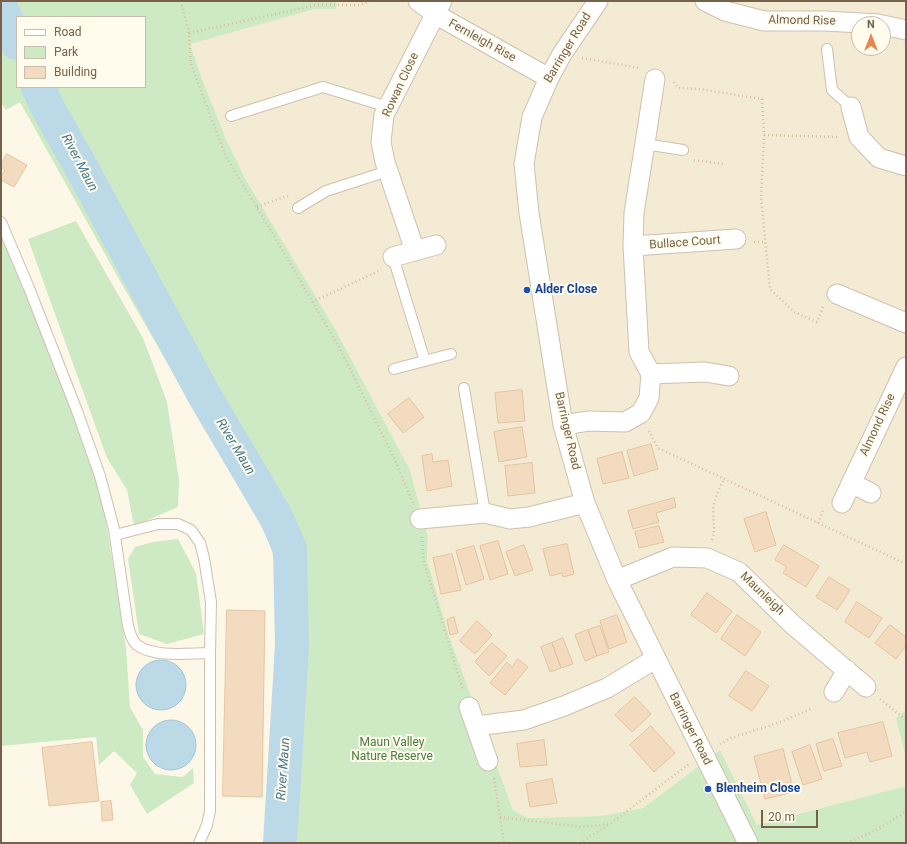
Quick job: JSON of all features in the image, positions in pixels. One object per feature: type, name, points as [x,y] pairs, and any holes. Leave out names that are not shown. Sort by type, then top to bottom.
[{"type":"street","name":"Fernleigh Rise","points":[[418,1],[438,8],[549,78]]},
{"type":"street","name":"Barringer Road","points":[[598,1],[562,54],[549,78],[532,117],[524,164],[530,213],[563,425],[585,503],[617,580],[655,659],[748,843]]},
{"type":"street","name":"Almond Rise","points":[[705,1],[728,6],[764,21],[851,22]]},
{"type":"street","name":"Rowan Close","points":[[415,251],[388,171],[381,142],[384,114],[438,8]]},
{"type":"street","points":[[891,27],[906,30]]},
{"type":"street","points":[[563,425],[589,421],[625,422],[641,413],[649,398],[651,374],[639,352],[633,246],[634,213],[656,75]]},
{"type":"street","points":[[851,107],[859,137],[879,158],[906,166]]},
{"type":"street","name":"Bullace Court","points":[[633,246],[736,239]]},
{"type":"street","points":[[393,257],[436,244]]},
{"type":"street","points":[[843,296],[906,323]]},
{"type":"street","name":"Almond Rise","points":[[834,502],[851,483],[906,367]]},
{"type":"street","points":[[651,374],[705,372],[729,376]]},
{"type":"street","points":[[851,483],[871,493]]},
{"type":"street","points":[[420,519],[485,513],[510,519],[529,517],[585,503]]},
{"type":"street","name":"Maunleigh","points":[[617,580],[673,557],[707,558],[739,572],[792,624],[866,687]]},
{"type":"street","points":[[476,726],[524,720],[564,706],[607,688],[655,659]]},
{"type":"street","points":[[834,692],[847,670]]},
{"type":"street","points":[[468,707],[488,761]]},
{"type":"lane","points":[[827,49],[832,90],[851,107]]},
{"type":"lane","points":[[231,116],[323,88],[388,107]]},
{"type":"lane","points":[[645,144],[683,150]]},
{"type":"lane","points":[[298,208],[326,191],[388,171]]},
{"type":"lane","points":[[1,222],[29,288],[77,411],[100,476],[115,535],[130,636],[136,645],[156,653],[210,653]]},
{"type":"lane","points":[[393,257],[425,360]]},
{"type":"lane","points":[[394,369],[451,354]]},
{"type":"lane","points":[[464,388],[485,513]]},
{"type":"lane","points":[[115,535],[158,524],[178,524],[191,530],[200,543],[211,602],[210,811],[207,825],[200,842]]},
{"type":"path","points":[[181,1],[189,33],[190,64],[226,157],[267,224],[347,362],[394,458],[420,519],[424,562],[468,707]]},
{"type":"path","points":[[189,33],[317,4],[360,6],[370,1]]},
{"type":"path","points":[[562,54],[656,75],[678,88],[699,89],[762,99],[764,135],[761,198],[770,289],[794,312],[817,322],[824,306],[843,296]]},
{"type":"path","points":[[764,135],[859,137]]},
{"type":"path","points":[[683,150],[682,157],[724,164]]},
{"type":"path","points":[[312,302],[384,269],[393,257]]},
{"type":"path","points":[[641,413],[658,448],[906,564]]},
{"type":"path","points":[[707,558],[715,529],[713,511],[716,497],[724,479]]},
{"type":"path","points":[[818,523],[834,502]]},
{"type":"path","points":[[866,687],[906,720]]},
{"type":"path","points":[[716,746],[731,738],[778,723],[813,708]]},
{"type":"path","points":[[488,761],[493,775],[504,843]]},
{"type":"path","points":[[580,843],[610,824],[692,761]]},
{"type":"path","points":[[847,843],[875,831],[901,815],[906,810]]},
{"type":"path","points":[[500,817],[582,827],[610,824]]},
{"type":"shaded area","points":[[337,1],[906,1],[906,710],[896,718],[906,758],[906,786],[757,826],[720,750],[643,808],[601,816],[528,818],[513,810],[449,636],[427,560],[428,537],[410,470],[334,327],[246,180],[226,139],[201,76],[190,43],[315,9],[336,9]]},
{"type":"green space","name":"Maun Valley Nature Reserve","points":[[1,1],[337,1],[336,9],[315,9],[190,44],[226,139],[246,180],[334,327],[410,470],[428,537],[427,560],[449,636],[513,810],[528,818],[601,816],[643,808],[720,750],[757,825],[906,786],[906,843],[270,843],[280,579],[268,538],[120,281],[20,102],[6,110],[1,103]]},
{"type":"green space","points":[[76,221],[143,338],[167,402],[179,480],[178,507],[134,526],[127,490],[107,458],[28,239]]},
{"type":"green space","points":[[1,229],[78,423],[101,489],[126,648],[130,707],[143,730],[143,757],[155,774],[183,777],[193,768],[194,783],[147,814],[130,785],[137,773],[114,751],[99,765],[96,737],[1,746]]},
{"type":"green space","points":[[178,539],[196,573],[204,634],[167,644],[139,634],[128,559],[135,547],[153,542]]},
{"type":"green space","points":[[906,710],[906,758],[896,718]]},
{"type":"water","points":[[156,660],[166,660],[179,667],[186,680],[186,690],[179,703],[166,710],[156,710],[147,706],[140,699],[136,690],[136,680],[140,671],[147,664]]},
{"type":"water","points":[[166,720],[176,720],[189,727],[196,740],[196,750],[189,763],[176,770],[166,770],[157,766],[150,759],[146,750],[146,740],[150,731],[157,724]]},
{"type":"building","points":[[7,154],[27,165],[14,187],[1,180],[1,176],[5,170],[1,167],[1,165]]},
{"type":"building","points":[[522,390],[525,421],[498,423],[495,393]]},
{"type":"building","points":[[409,398],[424,417],[403,433],[388,414]]},
{"type":"building","points":[[522,427],[527,457],[499,462],[494,432]]},
{"type":"building","points":[[651,444],[658,469],[634,476],[627,451]]},
{"type":"building","points":[[622,452],[629,478],[603,484],[597,459]]},
{"type":"building","points":[[432,454],[433,462],[448,460],[452,486],[427,491],[422,456]]},
{"type":"building","points":[[532,463],[535,493],[508,496],[505,466]]},
{"type":"building","points":[[674,498],[676,507],[656,513],[659,522],[633,529],[628,511]]},
{"type":"building","points":[[766,512],[776,545],[755,552],[744,519]]},
{"type":"building","points":[[659,526],[664,542],[639,548],[635,532]]},
{"type":"building","points":[[498,541],[508,574],[490,580],[480,546]]},
{"type":"building","points":[[567,544],[574,574],[563,577],[562,573],[550,576],[543,549]]},
{"type":"building","points":[[524,545],[533,570],[515,576],[506,552]]},
{"type":"building","points":[[784,545],[819,566],[806,587],[783,573],[787,567],[775,560]]},
{"type":"building","points":[[474,546],[484,579],[466,585],[456,551]]},
{"type":"building","points":[[452,554],[461,590],[441,594],[433,558]]},
{"type":"building","points":[[829,577],[850,590],[837,610],[816,597]]},
{"type":"building","points":[[707,593],[732,611],[716,633],[691,615]]},
{"type":"building","points":[[857,602],[882,618],[869,638],[845,622]]},
{"type":"building","points":[[227,610],[265,611],[262,797],[223,796]]},
{"type":"building","points":[[617,615],[627,642],[609,649],[600,621]]},
{"type":"building","points":[[737,615],[761,632],[745,656],[721,639]]},
{"type":"building","points":[[454,617],[458,633],[450,635],[447,620]]},
{"type":"building","points":[[477,621],[492,635],[475,654],[460,641]]},
{"type":"building","points":[[890,625],[906,637],[906,646],[896,659],[875,643]]},
{"type":"building","points":[[600,626],[609,652],[597,656],[588,630]]},
{"type":"building","points":[[588,630],[597,656],[585,661],[575,635]]},
{"type":"building","points":[[563,638],[573,664],[561,668],[552,643]]},
{"type":"building","points":[[492,643],[507,656],[489,676],[475,662]]},
{"type":"building","points":[[552,643],[561,668],[550,672],[541,647]]},
{"type":"building","points":[[518,659],[528,667],[505,695],[490,683],[507,662],[512,667]]},
{"type":"building","points":[[746,671],[769,686],[752,711],[729,696]]},
{"type":"building","points":[[635,697],[651,714],[632,732],[615,715]]},
{"type":"building","points":[[883,722],[892,756],[870,762],[867,752],[845,758],[838,733]]},
{"type":"building","points":[[651,726],[675,753],[654,772],[630,745]]},
{"type":"building","points":[[833,739],[842,766],[824,771],[816,744]]},
{"type":"building","points":[[544,740],[547,765],[520,767],[517,744]]},
{"type":"building","points":[[92,742],[99,801],[49,806],[42,748]]},
{"type":"building","points":[[810,745],[822,779],[803,785],[792,752]]},
{"type":"building","points":[[783,749],[794,792],[765,799],[754,757]]},
{"type":"building","points":[[552,779],[557,803],[530,807],[526,784]]},
{"type":"building","points":[[111,801],[113,820],[102,821],[101,802]]},
{"type":"waterway","name":"River Maun","points":[[1,8],[16,41]]},
{"type":"waterway","name":"River Maun","points":[[38,88],[204,395],[276,517],[290,549],[292,646],[280,843]]},
{"type":"place","name":"Alder Close","points":[[527,290]]},
{"type":"place","name":"Blenheim Close","points":[[708,789]]}]
